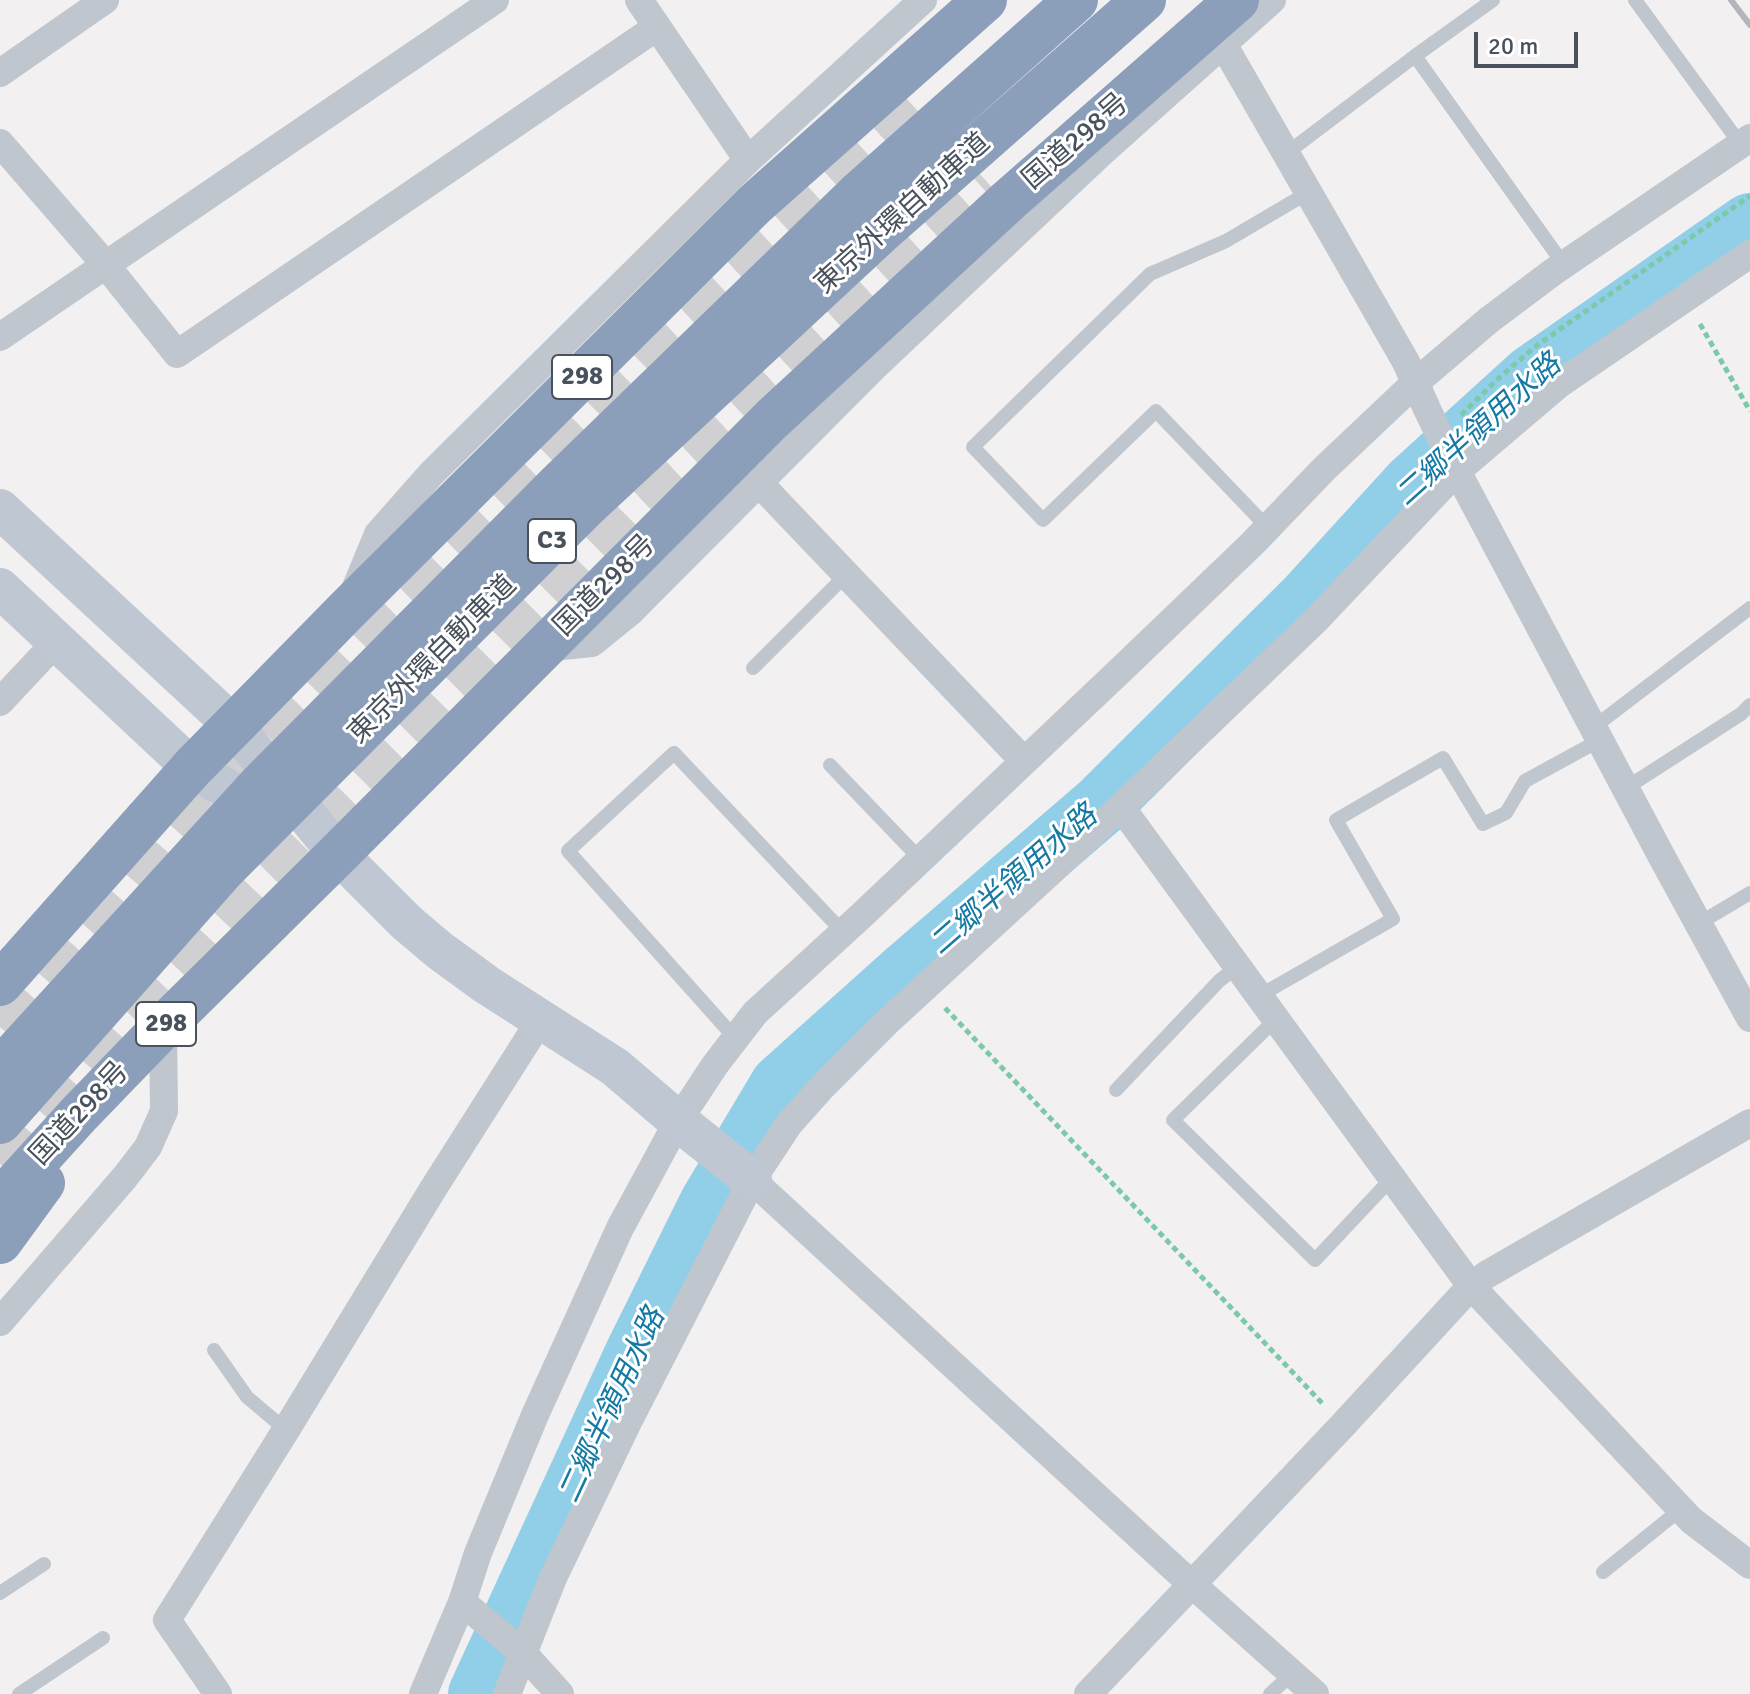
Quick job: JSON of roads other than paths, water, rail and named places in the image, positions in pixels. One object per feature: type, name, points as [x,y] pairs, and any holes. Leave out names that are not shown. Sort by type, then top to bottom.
[{"type":"highway","name":"298","points":[[0,984],[192,768],[346,611],[755,204],[985,0]]},
{"type":"highway","points":[[917,105],[1036,0]]},
{"type":"highway","name":"東京外環自動車道","points":[[0,1070],[259,786],[556,487],[858,194],[1076,0]]},
{"type":"highway","name":"東京外環自動車道","points":[[0,1122],[224,869],[584,508],[883,230],[1144,0]]},
{"type":"highway","name":"国道298号","points":[[987,182],[1197,0]]},
{"type":"highway","name":"国道298号","points":[[0,1201],[163,1027],[772,419],[1008,201],[1237,0]]},
{"type":"highway","points":[[0,1242],[43,1184],[224,869]]},
{"type":"street","points":[[0,73],[105,0]]},
{"type":"street","points":[[0,337],[495,0]]},
{"type":"street","points":[[639,0],[748,160]]},
{"type":"street","points":[[346,611],[378,534],[431,474],[748,160],[923,0]]},
{"type":"street","points":[[543,648],[592,643],[629,613],[874,367],[1101,153],[1272,0]]},
{"type":"street","points":[[0,143],[105,264],[177,354],[657,27]]},
{"type":"street","points":[[1223,44],[1406,362],[1457,471],[1750,1018]]},
{"type":"street","points":[[423,1694],[535,1415],[620,1228],[678,1121],[755,1013],[921,860],[1268,528],[1324,469],[1421,396],[1489,320],[1745,141]]},
{"type":"street","points":[[507,1694],[553,1578],[623,1431],[752,1180],[789,1124],[823,1086],[925,987],[1121,807],[1316,620],[1457,471],[1558,385],[1750,254]]},
{"type":"street","points":[[759,483],[1024,761]]},
{"type":"street","points":[[0,509],[233,725],[338,854],[373,891],[439,950],[487,985],[615,1067],[752,1180],[1315,1694]]},
{"type":"street","points":[[0,588],[192,768],[338,854]]},
{"type":"street","points":[[0,702],[57,641]]},
{"type":"street","points":[[1121,807],[1471,1286],[1691,1520],[1750,1565]]},
{"type":"street","points":[[218,1694],[167,1620],[541,1019]]},
{"type":"street","points":[[0,1322],[148,1147],[164,1111],[163,1027]]},
{"type":"street","points":[[1088,1694],[1471,1286],[1750,1123]]},
{"type":"street","points":[[462,1602],[523,1653],[560,1694]]},
{"type":"lane","points":[[1287,153],[1493,0]]},
{"type":"lane","points":[[1635,0],[1745,141]]},
{"type":"lane","points":[[1415,56],[1564,265]]},
{"type":"lane","points":[[1268,528],[1156,411],[1043,520],[973,447],[1150,274],[1226,241],[1309,192]]},
{"type":"lane","points":[[753,668],[847,574]]},
{"type":"lane","points":[[1259,996],[1393,919],[1336,820],[1443,758],[1483,824],[1506,813],[1525,781],[1597,734],[1750,608]]},
{"type":"lane","points":[[1626,788],[1741,714],[1750,705]]},
{"type":"lane","points":[[735,1038],[568,851],[674,753],[843,932]]},
{"type":"lane","points":[[830,765],[921,860]]},
{"type":"lane","points":[[1698,924],[1750,893]]},
{"type":"lane","points":[[1116,1090],[1219,981],[1238,966]]},
{"type":"lane","points":[[1276,1019],[1173,1120],[1315,1260],[1392,1178]]},
{"type":"lane","points":[[214,1350],[247,1397],[286,1430]]},
{"type":"lane","points":[[1603,1572],[1681,1509]]},
{"type":"lane","points":[[0,1593],[44,1564]]},
{"type":"lane","points":[[19,1694],[103,1638]]},
{"type":"lane","points":[[1270,1694],[1292,1674]]},
{"type":"waterway","name":"二郷半領用水路","points":[[479,1694],[637,1351],[710,1204],[781,1085],[1101,805],[1309,598],[1413,484],[1532,376],[1750,224]]},
{"type":"tunnel","points":[[0,1027],[200,797],[376,618],[659,341],[917,105]]},
{"type":"tunnel","points":[[0,1164],[130,1016],[266,873],[625,514],[987,182]]},
{"type":"railway","points":[[1731,0],[1750,25]]}]
